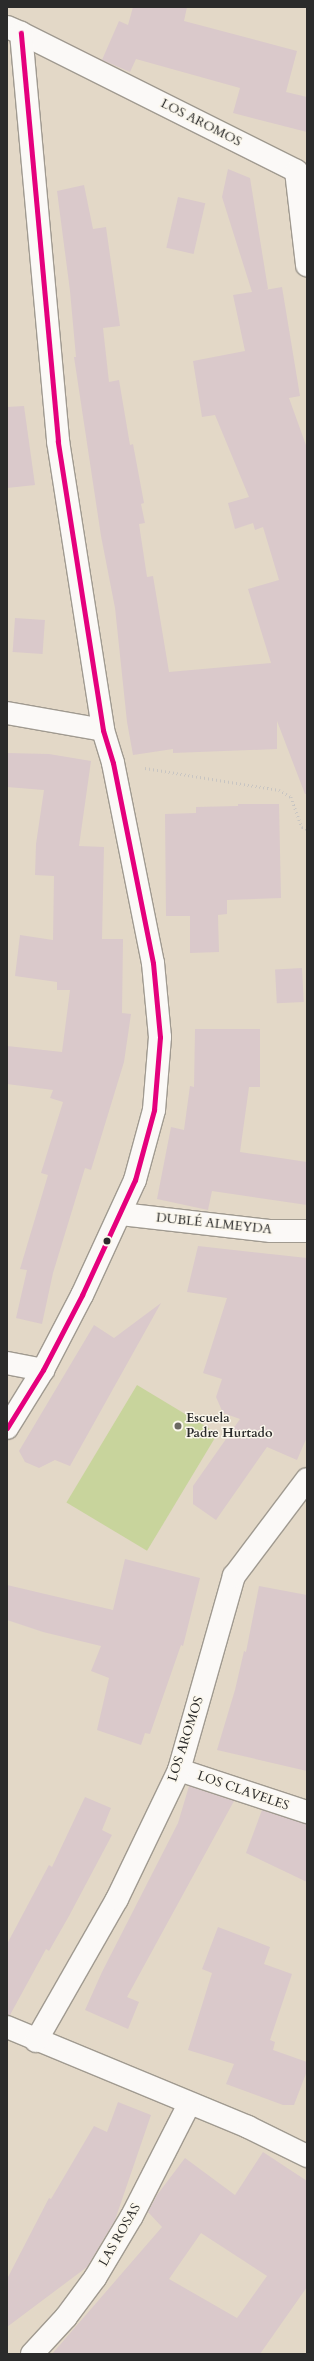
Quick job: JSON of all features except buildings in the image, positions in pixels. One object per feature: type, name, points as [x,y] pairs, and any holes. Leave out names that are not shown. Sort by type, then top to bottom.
[{"type":"street","name":"LOS AROMOS","points":[[14,30],[296,171],[307,266]]},
{"type":"street","points":[[7,1428],[43,1370],[121,1214],[135,1180],[154,1110],[160,1037],[153,963],[113,763],[103,730],[58,441],[14,30]]},
{"type":"street","points":[[7,713],[103,730]]},
{"type":"street","name":"DUBLÉ ALMEYDA","points":[[121,1214],[271,1231],[307,1231]]},
{"type":"street","points":[[7,1363],[43,1370]]},
{"type":"street","name":"LOS AROMOS","points":[[36,2041],[117,1899],[179,1770],[234,1576],[299,1499],[307,1480]]},
{"type":"street","name":"LOS CLAVELES","points":[[179,1770],[307,1812]]},
{"type":"street","points":[[7,2027],[36,2041],[248,2127],[307,2156]]},
{"type":"street","name":"LAS ROSAS","points":[[32,2354],[66,2317],[95,2278],[132,2216],[189,2104]]},
{"type":"path","points":[[113,763],[279,790],[291,797],[302,827],[307,829]]},
{"type":"green space","points":[[137,1385],[218,1433],[147,1551],[66,1502]]},
{"type":"transit line","points":[[7,1428],[43,1370],[82,1295],[135,1180],[154,1110],[160,1037],[153,963],[113,763],[103,730],[58,441],[21,33]]},
{"type":"place","name":"Escuela Padre Hurtado","points":[[178,1426]]}]
